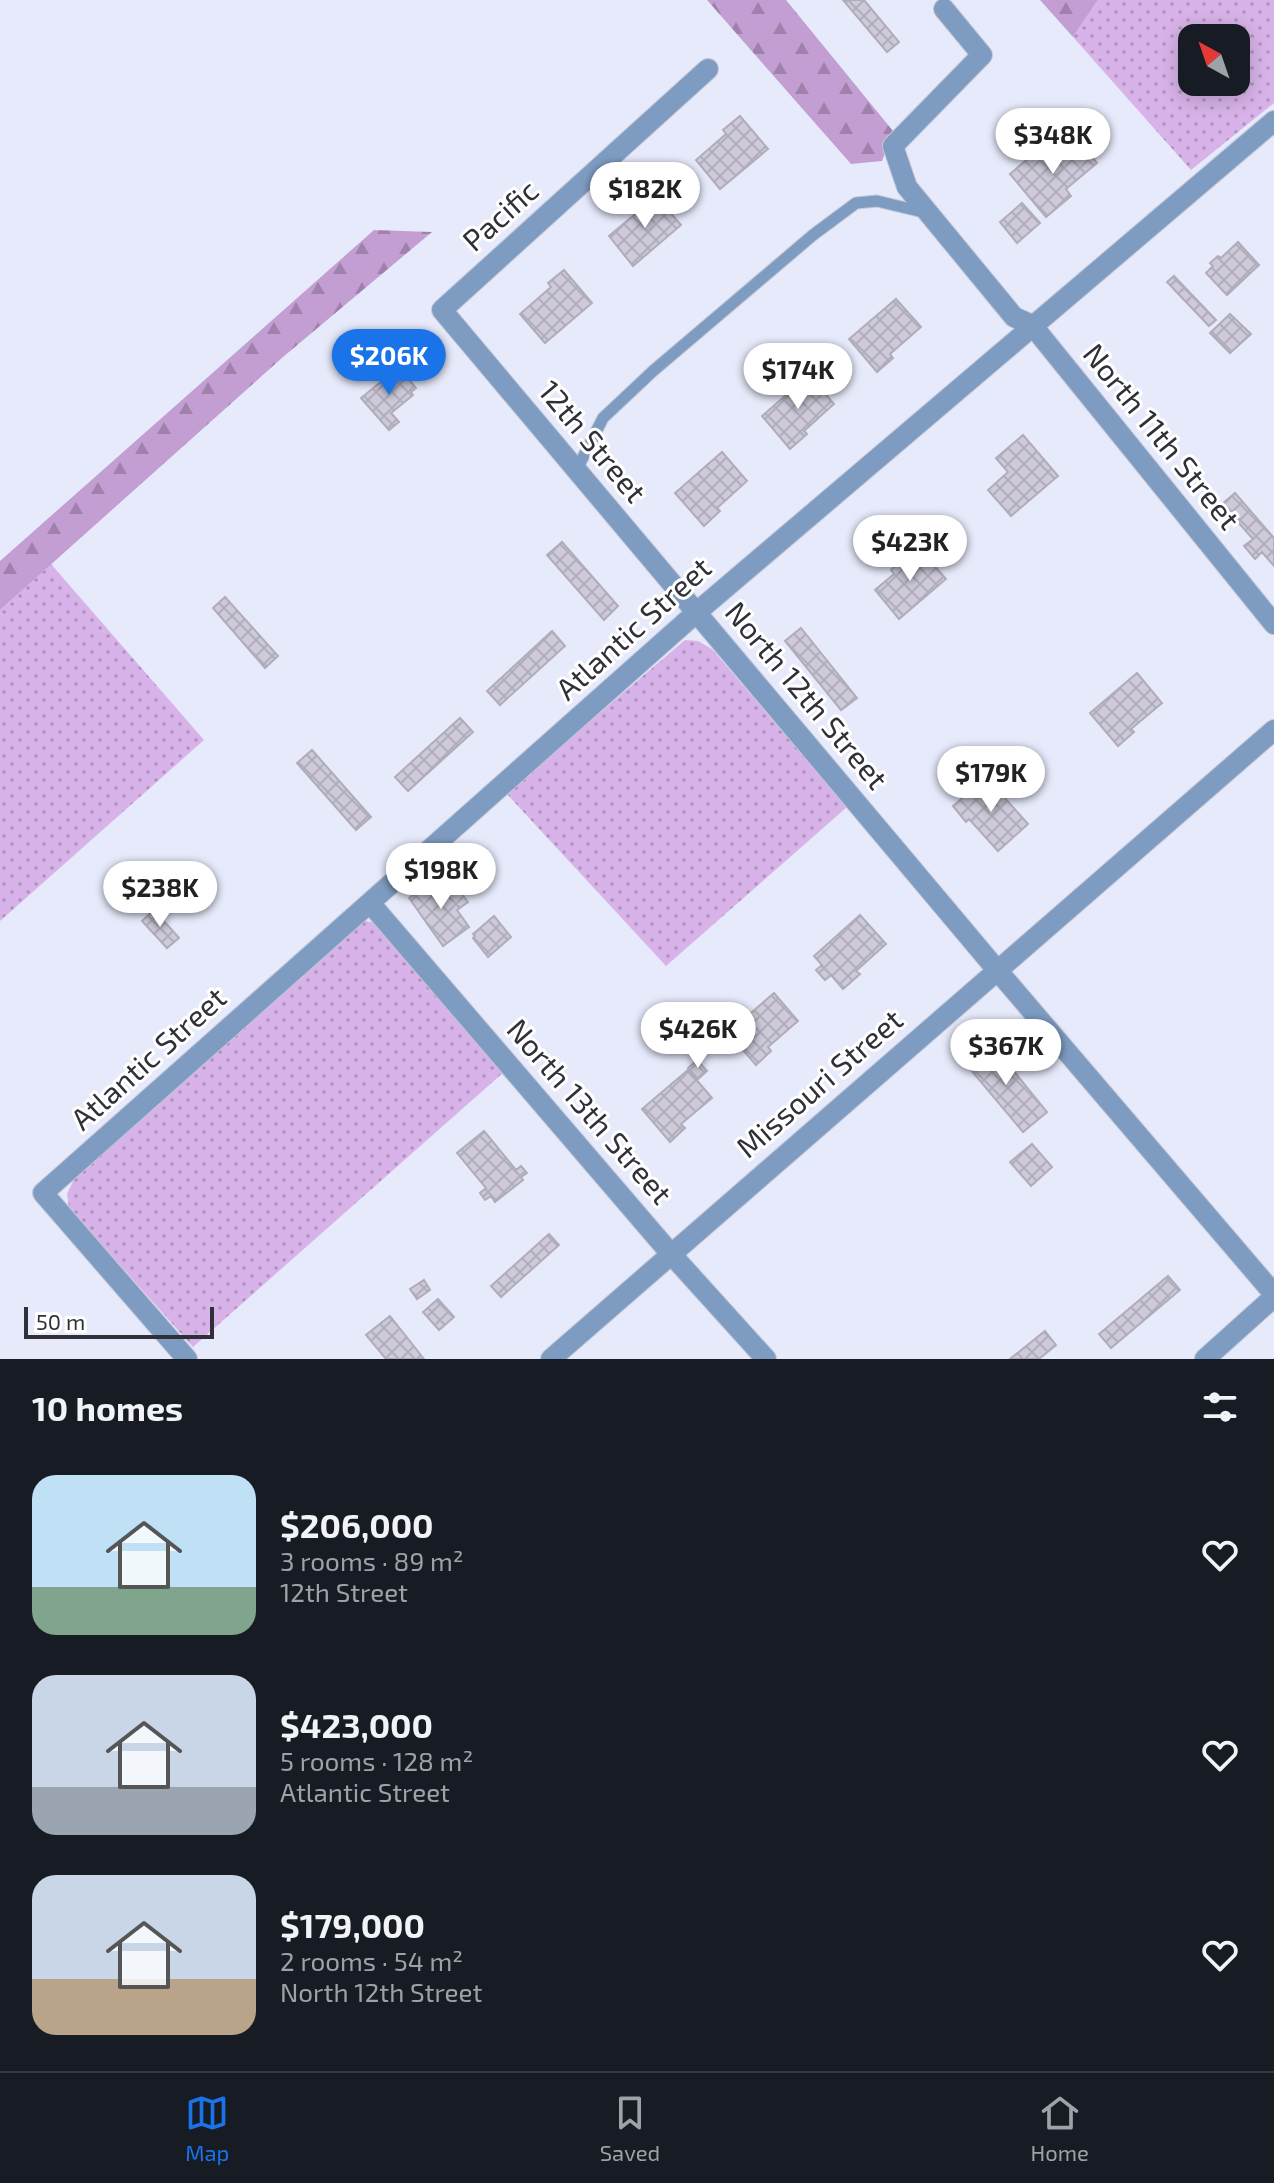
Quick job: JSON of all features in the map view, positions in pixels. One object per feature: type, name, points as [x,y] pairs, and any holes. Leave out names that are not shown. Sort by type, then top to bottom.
[{"type":"street","name":"North 11th Street","points":[[944,9],[982,55],[893,146],[907,187],[1014,317],[1032,325],[1274,624]]},
{"type":"street","name":"Pacific","points":[[442,310],[708,69]]},
{"type":"street","name":"Atlantic Street","points":[[187,1359],[43,1193],[697,612],[1274,121]]},
{"type":"street","name":"12th Street","points":[[442,310],[697,612]]},
{"type":"street","name":"North 12th Street","points":[[697,612],[1274,1295]]},
{"type":"street","name":"Missouri Street","points":[[551,1359],[1274,730]]},
{"type":"street","name":"North 13th Street","points":[[370,903],[671,1254],[766,1359]]},
{"type":"street","points":[[1205,1359],[1274,1295]]},
{"type":"lane","points":[[576,471],[603,418],[653,371],[813,235],[856,203],[877,201],[929,213]]},
{"type":"shaded area","points":[[1098,0],[1274,0],[1274,103],[1191,170],[1073,37]]},
{"type":"shaded area","points":[[51,564],[204,740],[0,921],[0,610]]},
{"type":"shaded area","points":[[685,640],[698,641],[712,649],[847,807],[666,966],[506,793]]},
{"type":"shaded area","points":[[362,920],[375,923],[504,1072],[193,1347],[69,1208],[67,1194],[76,1175]]},
{"type":"green space","points":[[707,0],[786,0],[893,131],[882,161],[851,164]]},
{"type":"green space","points":[[1040,0],[1098,0],[1073,37]]},
{"type":"green space","points":[[374,230],[432,232],[283,357],[0,610],[0,561]]},
{"type":"building","points":[[843,0],[864,0],[899,42],[887,52]]},
{"type":"building","points":[[740,116],[768,149],[720,189],[696,160],[726,134],[723,130]]},
{"type":"building","points":[[1076,138],[1097,163],[1066,189],[1071,196],[1046,217],[1010,174],[1038,150],[1047,162]]},
{"type":"building","points":[[653,193],[681,225],[633,266],[609,236],[640,210],[636,206]]},
{"type":"building","points":[[1022,203],[1040,223],[1017,243],[1000,222]]},
{"type":"building","points":[[1238,242],[1259,265],[1227,295],[1206,273],[1213,266],[1210,263],[1218,256],[1221,258]]},
{"type":"building","points":[[564,270],[592,303],[545,343],[520,314],[551,287],[548,283]]},
{"type":"building","points":[[1174,276],[1216,320],[1209,326],[1167,282]]},
{"type":"building","points":[[896,299],[921,327],[890,354],[893,358],[877,372],[849,339]]},
{"type":"building","points":[[1230,314],[1251,334],[1230,353],[1210,333]]},
{"type":"building","points":[[399,367],[416,388],[411,392],[413,395],[391,413],[399,422],[389,430],[361,398]]},
{"type":"building","points":[[809,375],[834,404],[804,431],[807,434],[790,449],[762,416]]},
{"type":"building","points":[[1023,435],[1058,476],[1011,516],[988,490],[1008,472],[996,458]]},
{"type":"building","points":[[722,452],[747,481],[717,508],[720,511],[704,526],[675,493]]},
{"type":"building","points":[[1235,493],[1274,538],[1274,566],[1262,552],[1255,559],[1244,546],[1253,539],[1222,504]]},
{"type":"building","points":[[562,542],[618,606],[604,620],[547,555]]},
{"type":"building","points":[[918,547],[946,579],[899,619],[875,590],[894,574],[891,570]]},
{"type":"building","points":[[225,597],[278,656],[265,668],[213,608]]},
{"type":"building","points":[[801,628],[857,698],[841,710],[785,641]]},
{"type":"building","points":[[552,631],[565,646],[500,705],[487,691]]},
{"type":"building","points":[[1137,673],[1162,703],[1131,729],[1134,732],[1118,746],[1090,713]]},
{"type":"building","points":[[460,718],[473,732],[408,791],[395,777]]},
{"type":"building","points":[[312,750],[371,817],[356,830],[297,763]]},
{"type":"building","points":[[986,777],[1028,824],[998,851],[953,806]]},
{"type":"building","points":[[433,880],[443,893],[455,885],[468,902],[457,910],[469,927],[443,946],[409,898]]},
{"type":"building","points":[[154,910],[179,938],[167,948],[142,921]]},
{"type":"building","points":[[860,915],[886,944],[856,971],[860,974],[843,989],[831,975],[825,980],[816,970],[822,965],[814,956]]},
{"type":"building","points":[[494,916],[511,937],[488,957],[473,934]]},
{"type":"building","points":[[774,993],[798,1021],[768,1047],[771,1051],[756,1065],[728,1033]]},
{"type":"building","points":[[990,1042],[1047,1112],[1023,1132],[965,1063]]},
{"type":"building","points":[[697,1060],[707,1071],[698,1079],[688,1068]]},
{"type":"building","points":[[688,1070],[712,1098],[681,1124],[685,1128],[670,1142],[642,1109]]},
{"type":"building","points":[[484,1131],[516,1170],[521,1166],[527,1173],[521,1177],[523,1180],[495,1202],[491,1196],[485,1200],[480,1193],[486,1188],[457,1153]]},
{"type":"building","points":[[1032,1144],[1052,1167],[1031,1186],[1010,1162]]},
{"type":"building","points":[[549,1234],[559,1245],[501,1297],[491,1286]]},
{"type":"building","points":[[1168,1276],[1180,1290],[1111,1348],[1099,1334]]},
{"type":"building","points":[[424,1280],[430,1290],[417,1299],[410,1289]]},
{"type":"building","points":[[438,1299],[454,1317],[439,1330],[423,1312]]},
{"type":"building","points":[[390,1316],[424,1359],[386,1359],[366,1335]]},
{"type":"building","points":[[1045,1331],[1056,1345],[1039,1359],[1010,1359]]}]
